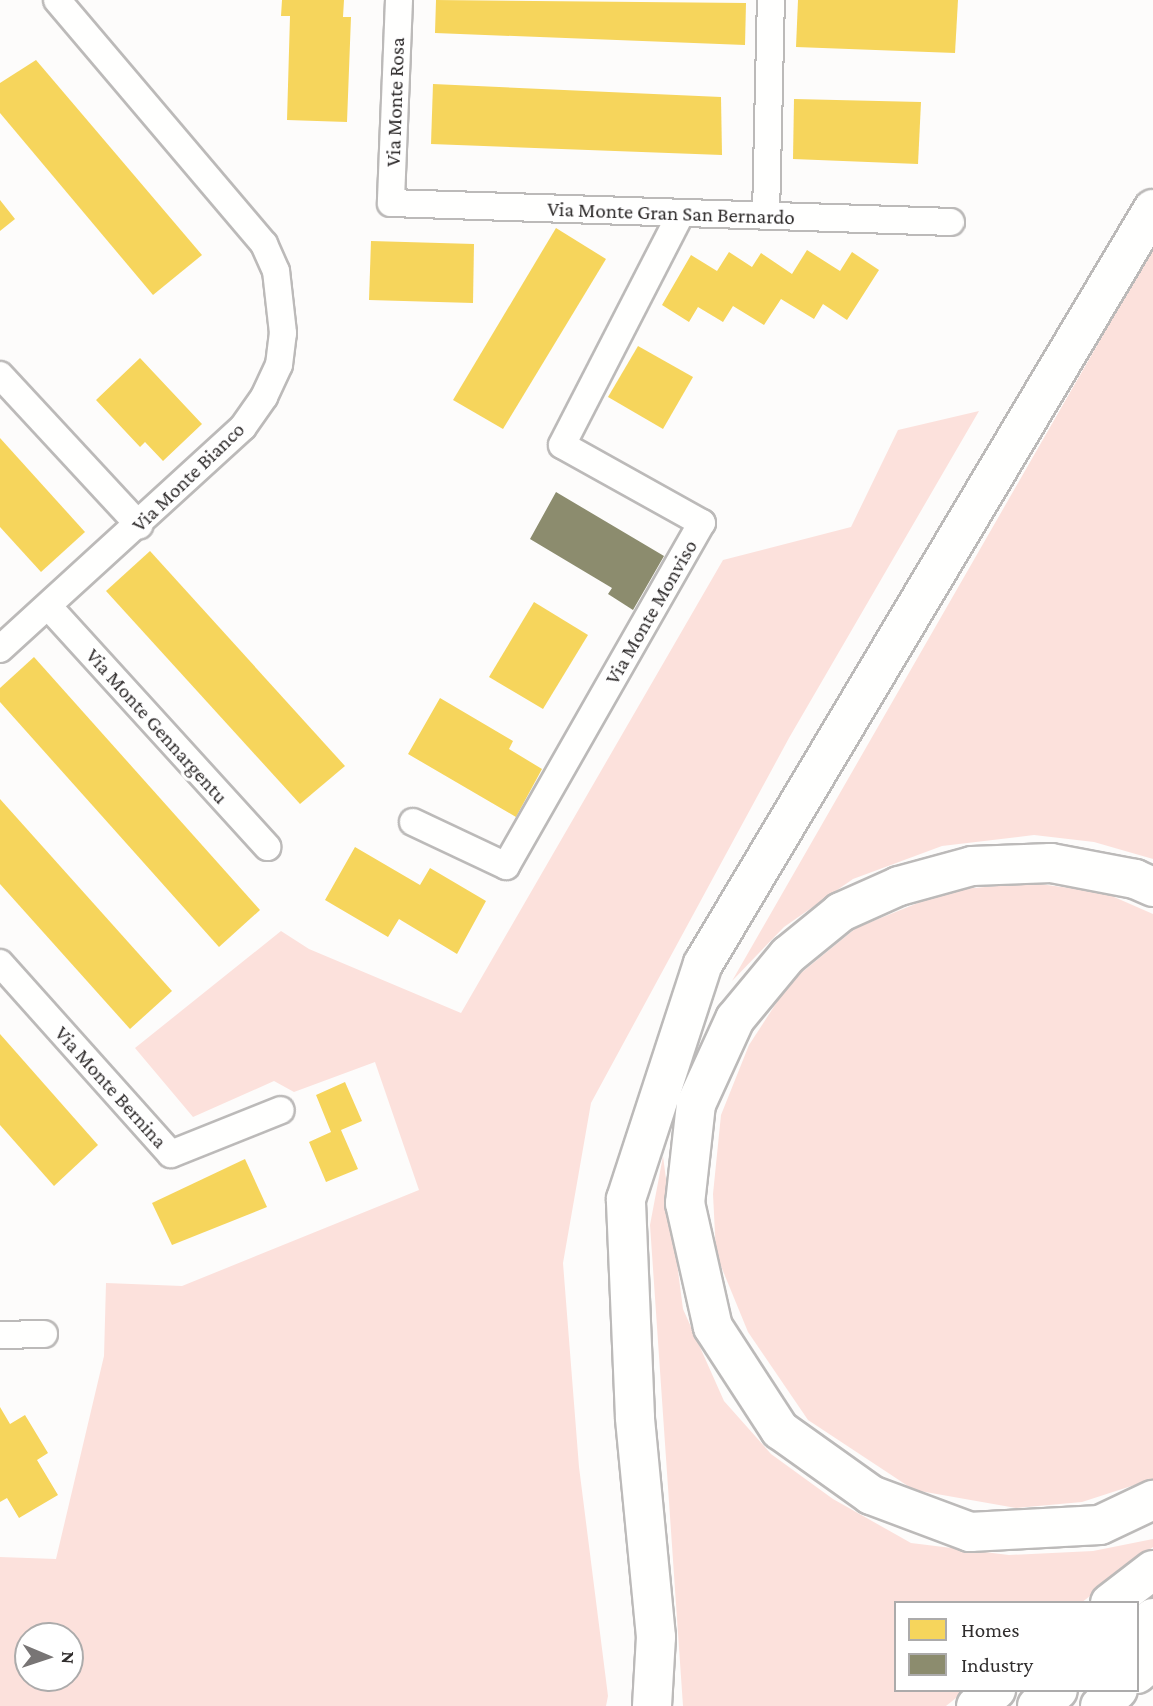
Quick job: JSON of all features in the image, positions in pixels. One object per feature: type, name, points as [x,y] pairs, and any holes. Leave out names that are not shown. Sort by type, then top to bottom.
[{"type":"highway","points":[[652,1706],[656,1637],[635,1417],[626,1199],[703,964],[1153,209]]},
{"type":"highway","points":[[1153,887],[1135,879],[1051,863],[972,866],[899,886],[841,912],[788,955],[735,1019],[696,1104],[685,1203],[713,1327],[780,1430],[871,1495],[970,1532],[1100,1525],[1153,1500]]},
{"type":"highway","points":[[1113,1601],[1153,1570]]},
{"type":"highway","points":[[1139,1672],[1153,1660]]},
{"type":"highway","points":[[975,1706],[993,1692]]},
{"type":"highway","points":[[1037,1706],[1055,1692]]},
{"type":"highway","points":[[1100,1706],[1116,1692]]},
{"type":"street","name":"Via Monte Bianco","points":[[0,649],[139,525],[243,427],[264,397],[279,365],[283,333],[276,271],[264,244],[57,0]]},
{"type":"street","name":"Via Monte Rosa","points":[[391,203],[399,0]]},
{"type":"street","points":[[766,216],[771,0]]},
{"type":"street","name":"Via Monte Gran San Bernardo","points":[[391,203],[680,215],[951,222]]},
{"type":"street","name":"Via Monte Monviso","points":[[413,822],[506,866],[702,523],[562,446],[680,215]]},
{"type":"street","points":[[0,375],[139,525]]},
{"type":"street","name":"Via Monte Gennargentu","points":[[48,606],[267,846]]},
{"type":"street","name":"Via Monte Bernina","points":[[0,963],[171,1154],[281,1110]]},
{"type":"street","points":[[0,1335],[44,1334]]},
{"type":"shaded area","points":[[1153,248],[1153,859],[1094,842],[1034,835],[942,846],[853,879],[784,927],[732,981]]},
{"type":"shaded area","points":[[979,411],[789,738],[591,1103],[563,1263],[579,1467],[608,1696],[606,1706],[0,1706],[0,1557],[56,1559],[104,1356],[106,1283],[182,1286],[419,1190],[375,1062],[294,1092],[274,1081],[193,1117],[135,1048],[281,931],[309,949],[461,1013],[723,560],[851,527],[898,430]]},
{"type":"shaded area","points":[[1033,883],[1105,893],[1153,914],[1153,1479],[1082,1502],[1016,1508],[914,1490],[808,1420],[748,1332],[716,1254],[713,1194],[721,1115],[749,1045],[790,982],[856,928],[950,890]]},
{"type":"shaded area","points":[[663,1156],[683,1309],[724,1401],[771,1454],[833,1499],[911,1543],[1009,1555],[1093,1551],[1153,1539],[1153,1547],[1084,1601],[894,1601],[894,1692],[964,1692],[946,1706],[683,1706],[650,1225]]},
{"type":"building: Homes","points":[[282,0],[344,0],[343,17],[351,17],[347,122],[287,120],[290,16],[281,16]]},
{"type":"building: Homes","points":[[436,0],[746,3],[745,45],[435,33]]},
{"type":"building: Homes","points":[[798,0],[958,0],[955,53],[796,47]]},
{"type":"building: Homes","points":[[36,60],[202,255],[153,295],[0,113],[0,83]]},
{"type":"building: Homes","points":[[433,84],[721,97],[722,155],[431,144]]},
{"type":"building: Homes","points":[[794,99],[921,102],[918,164],[793,159]]},
{"type":"building: Homes","points":[[0,200],[15,219],[0,231]]},
{"type":"building: Homes","points":[[556,228],[606,259],[503,429],[453,400]]},
{"type":"building: Homes","points":[[371,241],[474,244],[473,303],[369,300]]},
{"type":"building: Homes","points":[[807,250],[840,271],[852,252],[879,270],[847,320],[823,304],[814,319],[781,299],[764,325],[733,306],[723,322],[698,307],[689,322],[662,305],[691,255],[717,271],[729,252],[752,267],[761,253],[792,274]]},
{"type":"building: Homes","points":[[638,346],[693,377],[663,429],[608,397]]},
{"type":"building: Homes","points":[[140,358],[202,424],[163,461],[145,442],[140,447],[96,400]]},
{"type":"building: Homes","points":[[0,438],[85,532],[41,572],[0,527]]},
{"type":"building: Homes","points":[[150,551],[345,766],[300,804],[106,591]]},
{"type":"building: Homes","points":[[534,602],[588,635],[543,709],[489,677]]},
{"type":"building: Homes","points":[[34,657],[260,910],[219,947],[0,702],[0,688]]},
{"type":"building: Homes","points":[[440,698],[513,741],[509,749],[542,769],[516,817],[408,754]]},
{"type":"building: Homes","points":[[0,799],[172,991],[130,1029],[0,884]]},
{"type":"building: Homes","points":[[355,847],[420,885],[430,868],[486,901],[457,954],[399,919],[388,937],[325,900]]},
{"type":"building: Homes","points":[[0,1034],[98,1145],[54,1186],[0,1125]]},
{"type":"building: Homes","points":[[345,1082],[362,1121],[341,1130],[358,1169],[326,1182],[309,1142],[331,1132],[316,1095]]},
{"type":"building: Homes","points":[[245,1159],[267,1207],[172,1245],[152,1203]]},
{"type":"building: Homes","points":[[0,1407],[10,1424],[25,1415],[48,1453],[37,1460],[58,1495],[19,1518],[7,1498],[0,1502]]},
{"type":"building: Industry","points":[[556,492],[664,556],[633,610],[608,594],[612,588],[530,539]]}]
